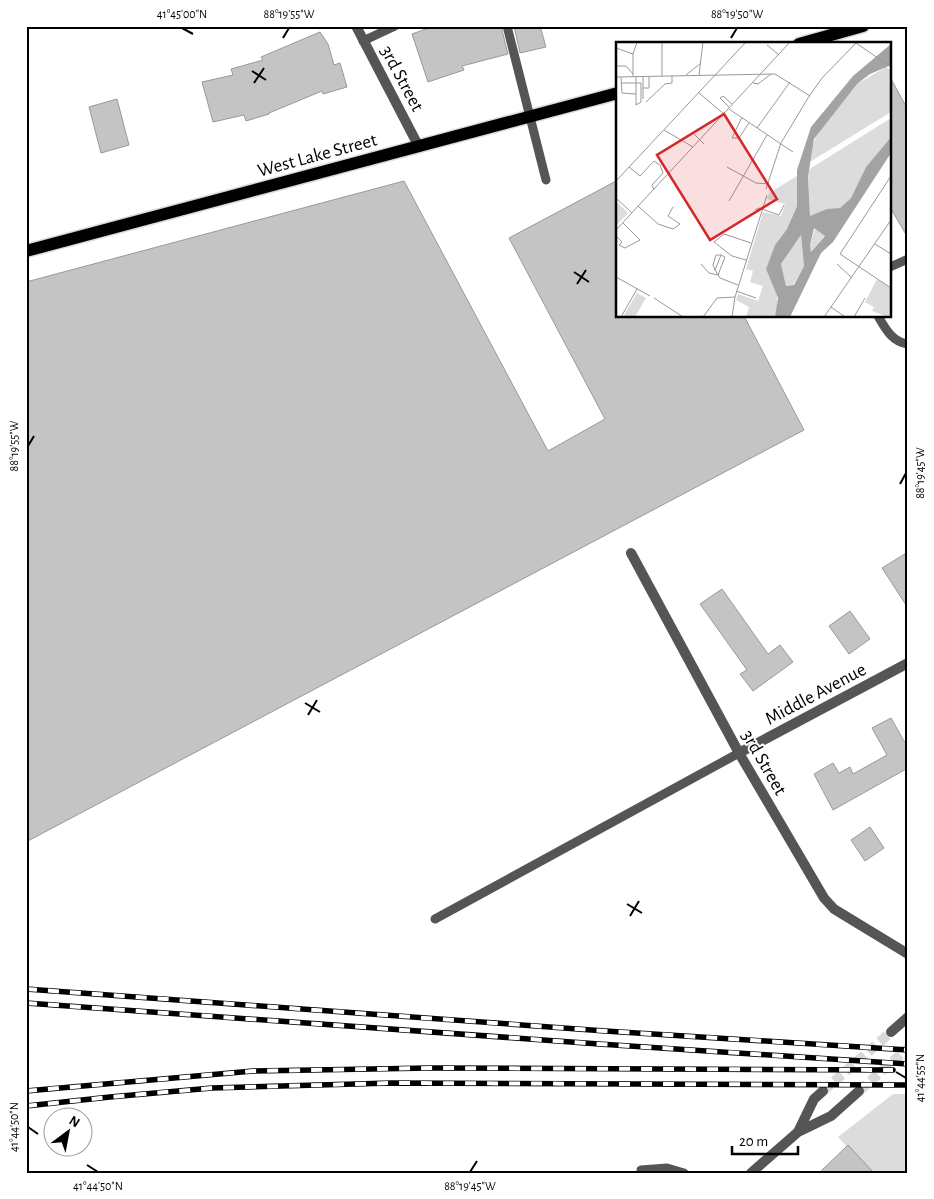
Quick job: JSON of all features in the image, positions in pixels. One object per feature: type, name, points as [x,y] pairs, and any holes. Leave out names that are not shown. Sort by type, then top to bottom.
[{"type":"main road","points":[[806,42],[863,26]]},
{"type":"main road","name":"West Lake Street","points":[[26,251],[616,94]]},
{"type":"street","name":"3rd Street","points":[[356,26],[418,147]]},
{"type":"street","name":"3rd Street","points":[[631,553],[739,753],[824,898],[834,909],[908,954]]},
{"type":"street","name":"Middle Avenue","points":[[739,753],[908,663]]},
{"type":"street","points":[[890,1032],[908,1017]]},
{"type":"street","points":[[798,1132],[814,1099],[823,1091]]},
{"type":"street","points":[[751,1173],[798,1132],[831,1116],[860,1091]]},
{"type":"lane","points":[[364,42],[395,26]]},
{"type":"lane","points":[[507,26],[546,180]]},
{"type":"lane","points":[[892,266],[908,259]]},
{"type":"lane","points":[[879,318],[889,334],[904,344],[908,344]]},
{"type":"lane","points":[[435,919],[739,753]]},
{"type":"lane","points":[[641,1170],[667,1168],[684,1173]]},
{"type":"shaded area","points":[[893,1094],[908,1094],[908,1173],[871,1173],[838,1137]]},
{"type":"building","points":[[434,26],[501,26],[508,54],[462,66],[464,70],[428,82],[412,34]]},
{"type":"building","points":[[514,26],[540,26],[546,47],[520,53]]},
{"type":"building","points":[[320,32],[328,44],[334,65],[340,63],[347,87],[323,94],[322,91],[269,114],[246,121],[244,115],[213,122],[202,82],[233,75],[231,69],[263,60],[261,57]]},
{"type":"building","points":[[892,81],[908,110],[908,238],[892,210]]},
{"type":"building","points":[[117,99],[129,145],[101,153],[89,107]]},
{"type":"building","points":[[404,181],[548,451],[605,419],[509,238],[616,181],[616,318],[745,318],[804,430],[26,842],[26,282]]},
{"type":"building","points":[[908,552],[908,608],[882,568]]},
{"type":"building","points":[[722,589],[768,654],[780,645],[793,662],[753,691],[740,674],[747,670],[700,604]]},
{"type":"building","points":[[850,611],[870,639],[849,654],[829,626]]},
{"type":"building","points":[[891,718],[908,748],[908,768],[833,810],[814,774],[833,763],[839,773],[850,767],[853,774],[887,755],[872,728]]},
{"type":"building","points":[[870,827],[884,848],[865,861],[851,840]]},
{"type":"building","points":[[848,1145],[874,1173],[819,1173]]},
{"type":"tunnel","points":[[823,1091],[891,1032]]},
{"type":"tunnel","points":[[859,1091],[908,1048]]},
{"type":"railway","points":[[26,989],[605,1031],[908,1050]]},
{"type":"railway","points":[[26,1003],[908,1064]]},
{"type":"railway","points":[[26,1091],[253,1071],[430,1068],[893,1070]]},
{"type":"railway","points":[[26,1106],[212,1088],[392,1083],[908,1085]]}]
